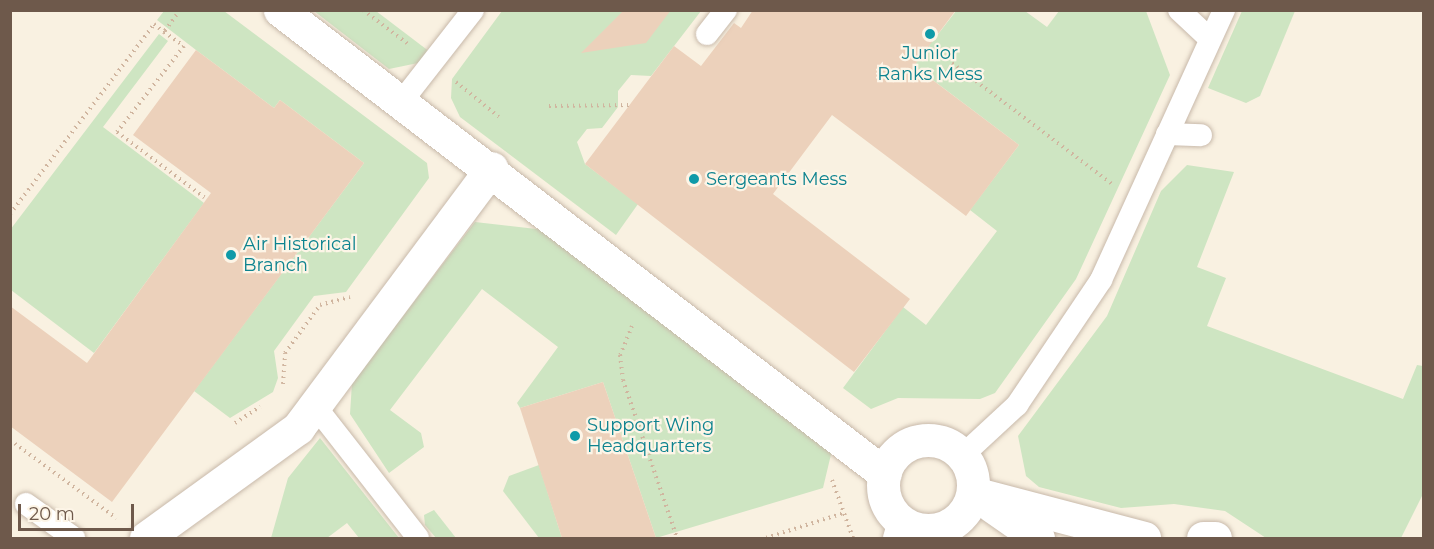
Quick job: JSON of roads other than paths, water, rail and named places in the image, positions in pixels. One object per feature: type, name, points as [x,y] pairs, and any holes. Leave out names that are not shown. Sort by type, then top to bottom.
[{"type":"street","points":[[280,10],[492,168],[885,474]]},
{"type":"street","points":[[136,532],[298,428],[492,168]]},
{"type":"street","points":[[973,494],[950,525],[924,530],[897,529],[885,499],[885,474],[899,450],[925,440],[963,455],[973,494],[1038,538]]},
{"type":"street","points":[[973,494],[1144,538]]},
{"type":"street","points":[[1203,538],[1215,538]]},
{"type":"lane","points":[[402,101],[473,10]]},
{"type":"lane","points":[[707,34],[726,10]]},
{"type":"lane","points":[[1179,10],[1210,39]]},
{"type":"lane","points":[[963,455],[1017,405],[1069,335],[1101,280],[1224,10]]},
{"type":"lane","points":[[1167,134],[1201,135]]},
{"type":"lane","points":[[315,406],[418,538]]},
{"type":"lane","points":[[26,504],[74,538]]},
{"type":"place","name":"Junior Ranks Mess","points":[[930,34]]},
{"type":"place","name":"Sergeants Mess","points":[[694,179]]},
{"type":"place","name":"Air Historical Branch","points":[[231,255]]},
{"type":"place","name":"Support Wing Headquarters","points":[[575,436]]}]
